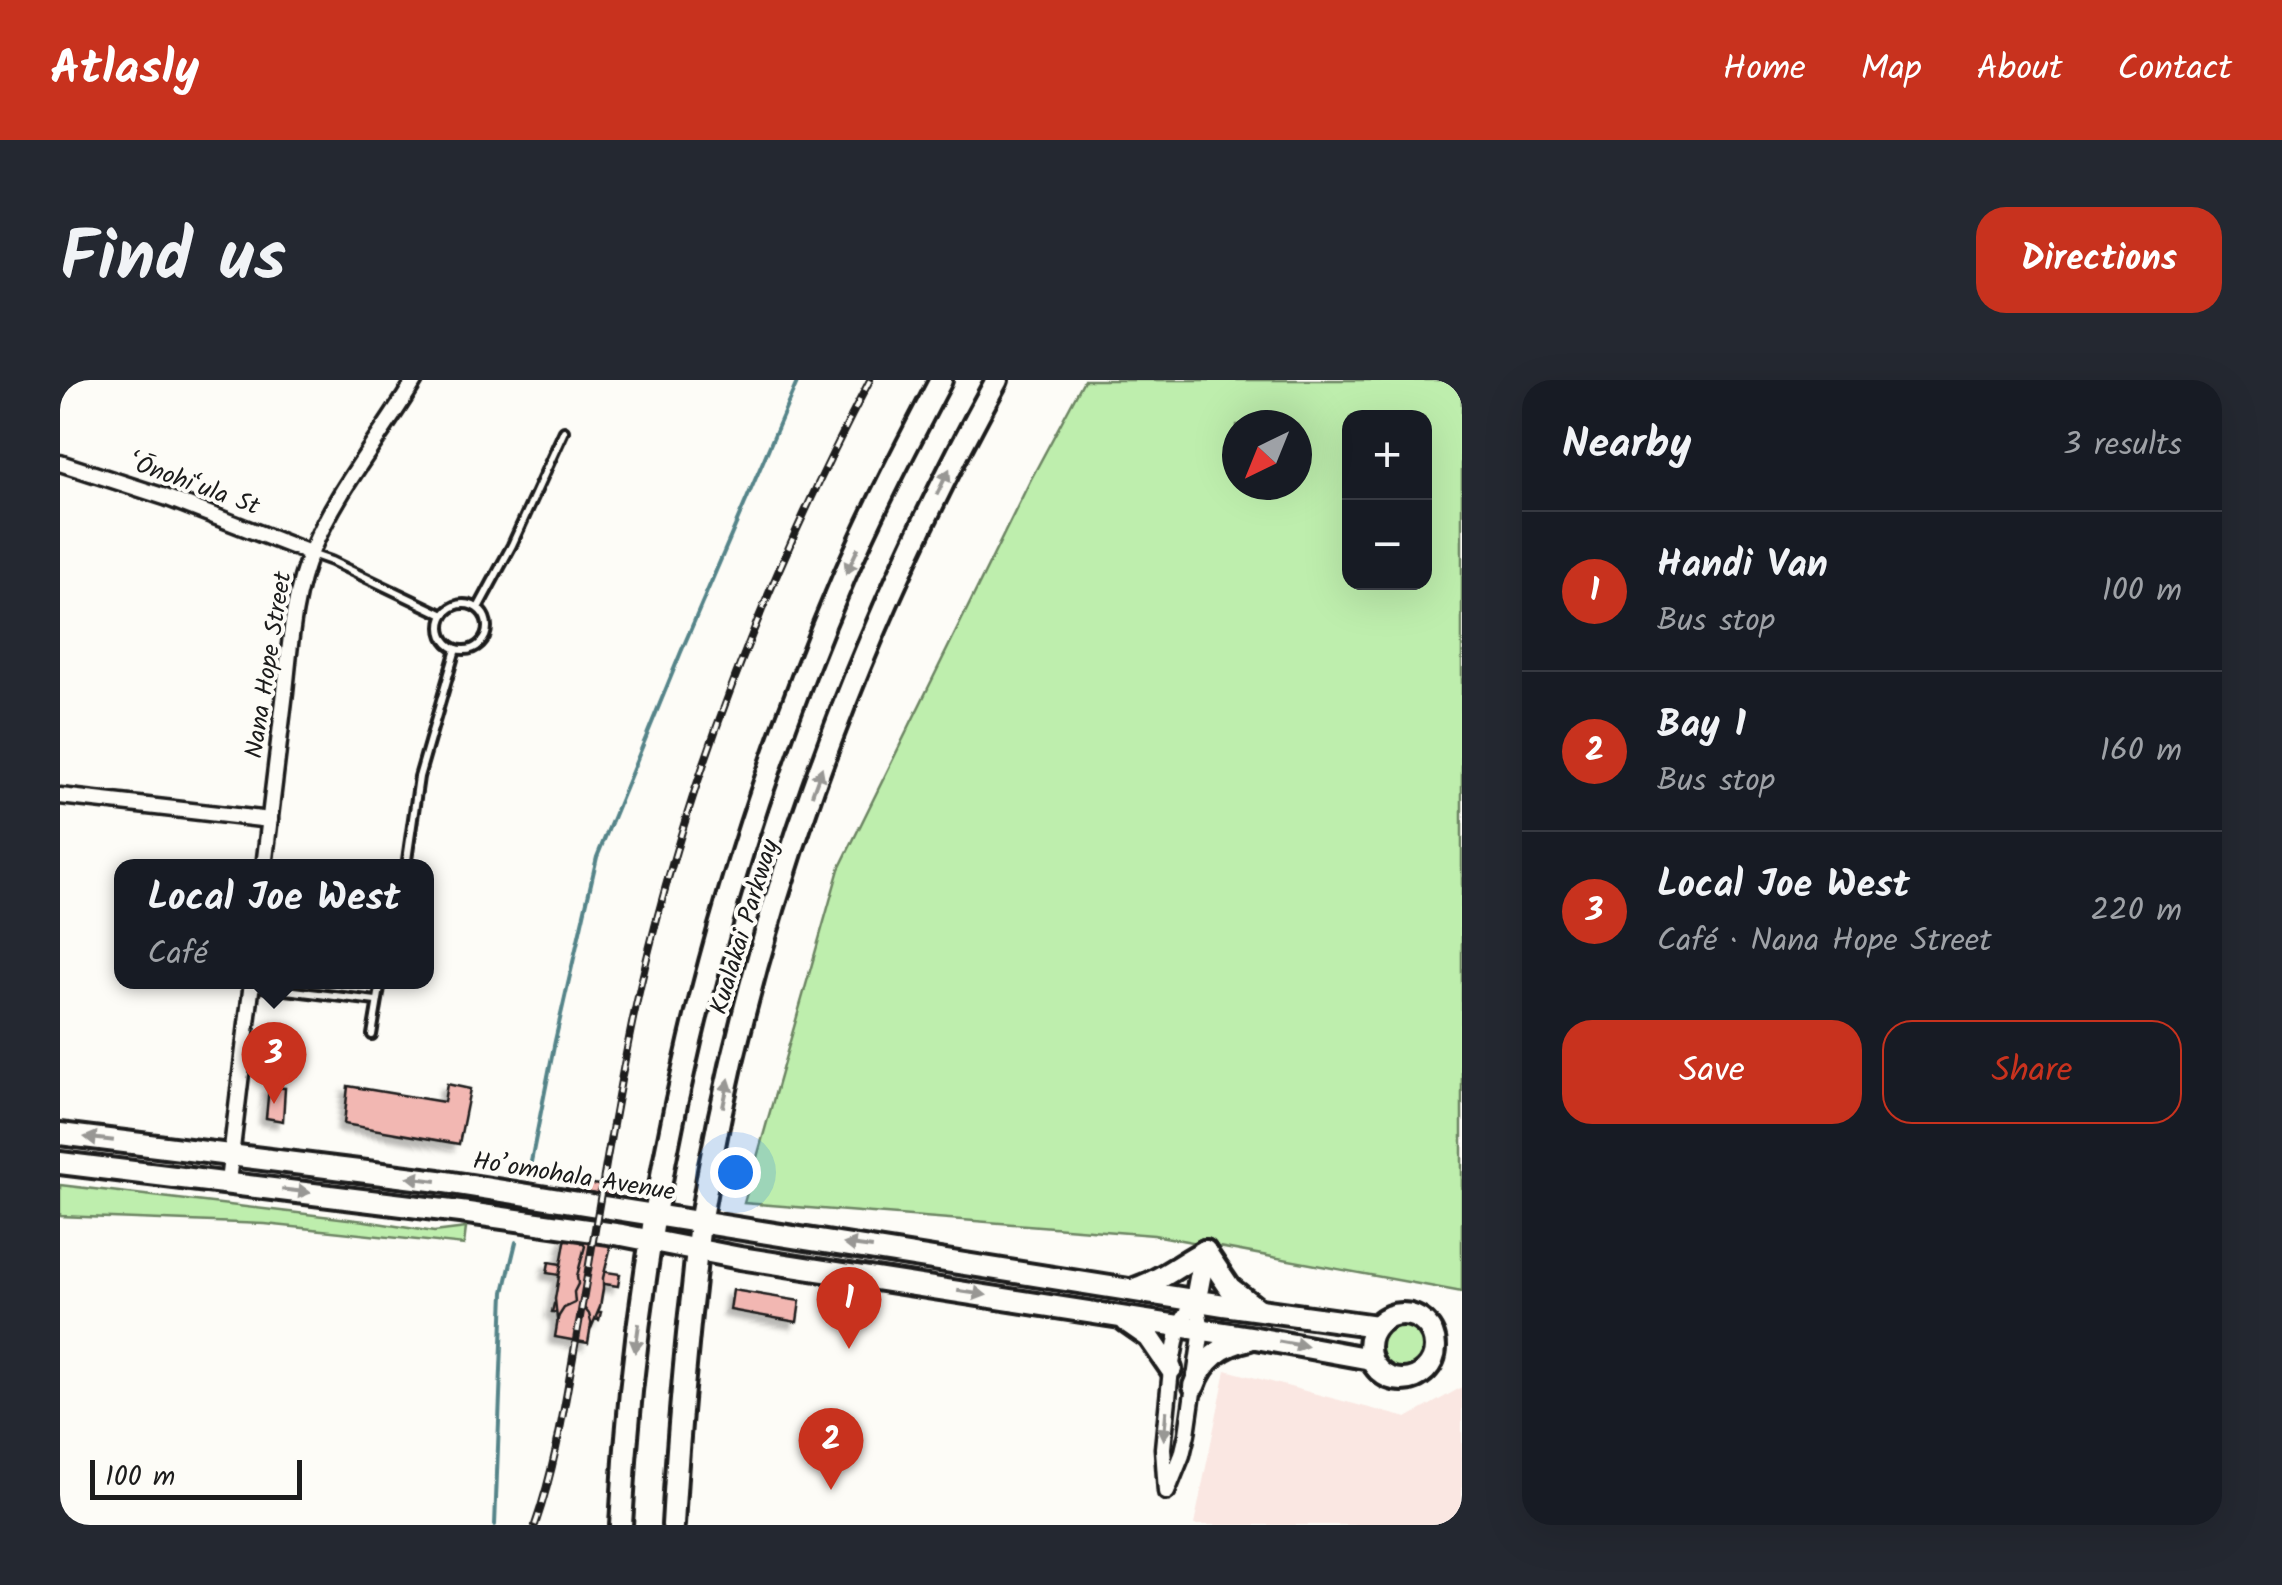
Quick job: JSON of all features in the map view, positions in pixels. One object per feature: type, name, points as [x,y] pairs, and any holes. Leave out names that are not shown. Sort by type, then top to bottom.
[{"type":"main road","name":"Kualakai Parkway","points":[[622,1525],[631,1380],[656,1215],[694,1022],[725,905],[807,668],[846,574],[942,380]]},
{"type":"main road","name":"Kualakai Parkway","points":[[673,1525],[700,1223],[746,1007],[813,791],[847,698],[904,562],[997,380]]},
{"type":"main road","name":"Ho’omohala Avenue","points":[[60,1134],[439,1181],[1376,1326],[1394,1315],[1404,1314],[1415,1316],[1431,1330],[1435,1351],[1426,1370],[1418,1376],[1396,1380],[1386,1376],[1371,1358],[1202,1329],[508,1218],[60,1163]]},
{"type":"main road","points":[[1128,1289],[1155,1282],[1176,1265],[1205,1251]]},
{"type":"main road","points":[[1196,1299],[1205,1251]]},
{"type":"main road","points":[[1205,1251],[1230,1288],[1257,1309]]},
{"type":"main road","points":[[1115,1316],[1150,1337],[1171,1369]]},
{"type":"main road","points":[[1371,1358],[1369,1347],[1376,1326]]},
{"type":"main road","points":[[1194,1386],[1203,1366],[1216,1353],[1230,1344],[1256,1338]]},
{"type":"street","name":"Nana Hope Street","points":[[265,859],[294,615],[310,553],[340,494],[415,380]]},
{"type":"street","name":"‘Ōnohi‘ula St","points":[[60,463],[148,491],[310,553]]},
{"type":"street","points":[[60,796],[270,820]]},
{"type":"street","points":[[228,1182],[251,989]]},
{"type":"street","points":[[1196,1299],[1202,1329],[1194,1386],[1182,1455],[1166,1492],[1163,1448],[1171,1369],[1178,1326],[1196,1299]]},
{"type":"lane","points":[[478,608],[512,545],[564,431]]},
{"type":"lane","points":[[310,553],[444,615]]},
{"type":"lane","points":[[456,605],[478,608],[488,627],[484,640],[472,649],[449,645],[441,631],[444,615],[456,605]]},
{"type":"lane","points":[[407,859],[420,777],[456,649]]},
{"type":"lane","points":[[288,989],[376,1001]]},
{"type":"lane","points":[[372,1035],[379,989]]},
{"type":"shaded area","points":[[1226,1370],[1407,1418],[1462,1387],[1462,1525],[1194,1525]]},
{"type":"green space","points":[[1084,380],[1462,380],[1462,1292],[1154,1235],[744,1203],[839,869],[1031,479]]},
{"type":"green space","points":[[60,1185],[434,1232],[466,1228],[464,1245],[265,1224],[60,1216]]},
{"type":"green space","points":[[1402,1319],[1422,1327],[1430,1347],[1422,1367],[1402,1375],[1382,1367],[1374,1347],[1382,1327]]},
{"type":"building","points":[[447,1084],[470,1089],[459,1144],[344,1124],[348,1086],[444,1102]]},
{"type":"building","points":[[269,1087],[285,1088],[283,1121],[266,1118]]},
{"type":"building","points":[[582,1182],[615,1188],[600,1271],[620,1274],[618,1286],[598,1283],[593,1311],[601,1312],[599,1320],[592,1319],[588,1343],[555,1337],[559,1313],[552,1312],[554,1304],[561,1305],[566,1276],[547,1273],[549,1262],[567,1265]]},
{"type":"building","points":[[571,1231],[585,1246],[575,1303],[564,1308],[557,1319],[555,1299],[565,1242]]},
{"type":"building","points":[[608,1238],[610,1250],[600,1307],[592,1326],[580,1303],[590,1247]]},
{"type":"building","points":[[733,1290],[800,1301],[797,1322],[730,1310]]},
{"type":"waterway","points":[[528,1177],[597,857],[798,380]]},
{"type":"waterway","points":[[495,1525],[504,1292],[516,1242]]},
{"type":"railway","points":[[535,1525],[559,1433],[633,1019],[675,853],[761,612],[870,380]]},
{"type":"place","name":"Local Joe West","points":[[274,1104]]},
{"type":"place","name":"Handi Van","points":[[849,1349]]},
{"type":"place","name":"Bay 1","points":[[831,1490]]}]
